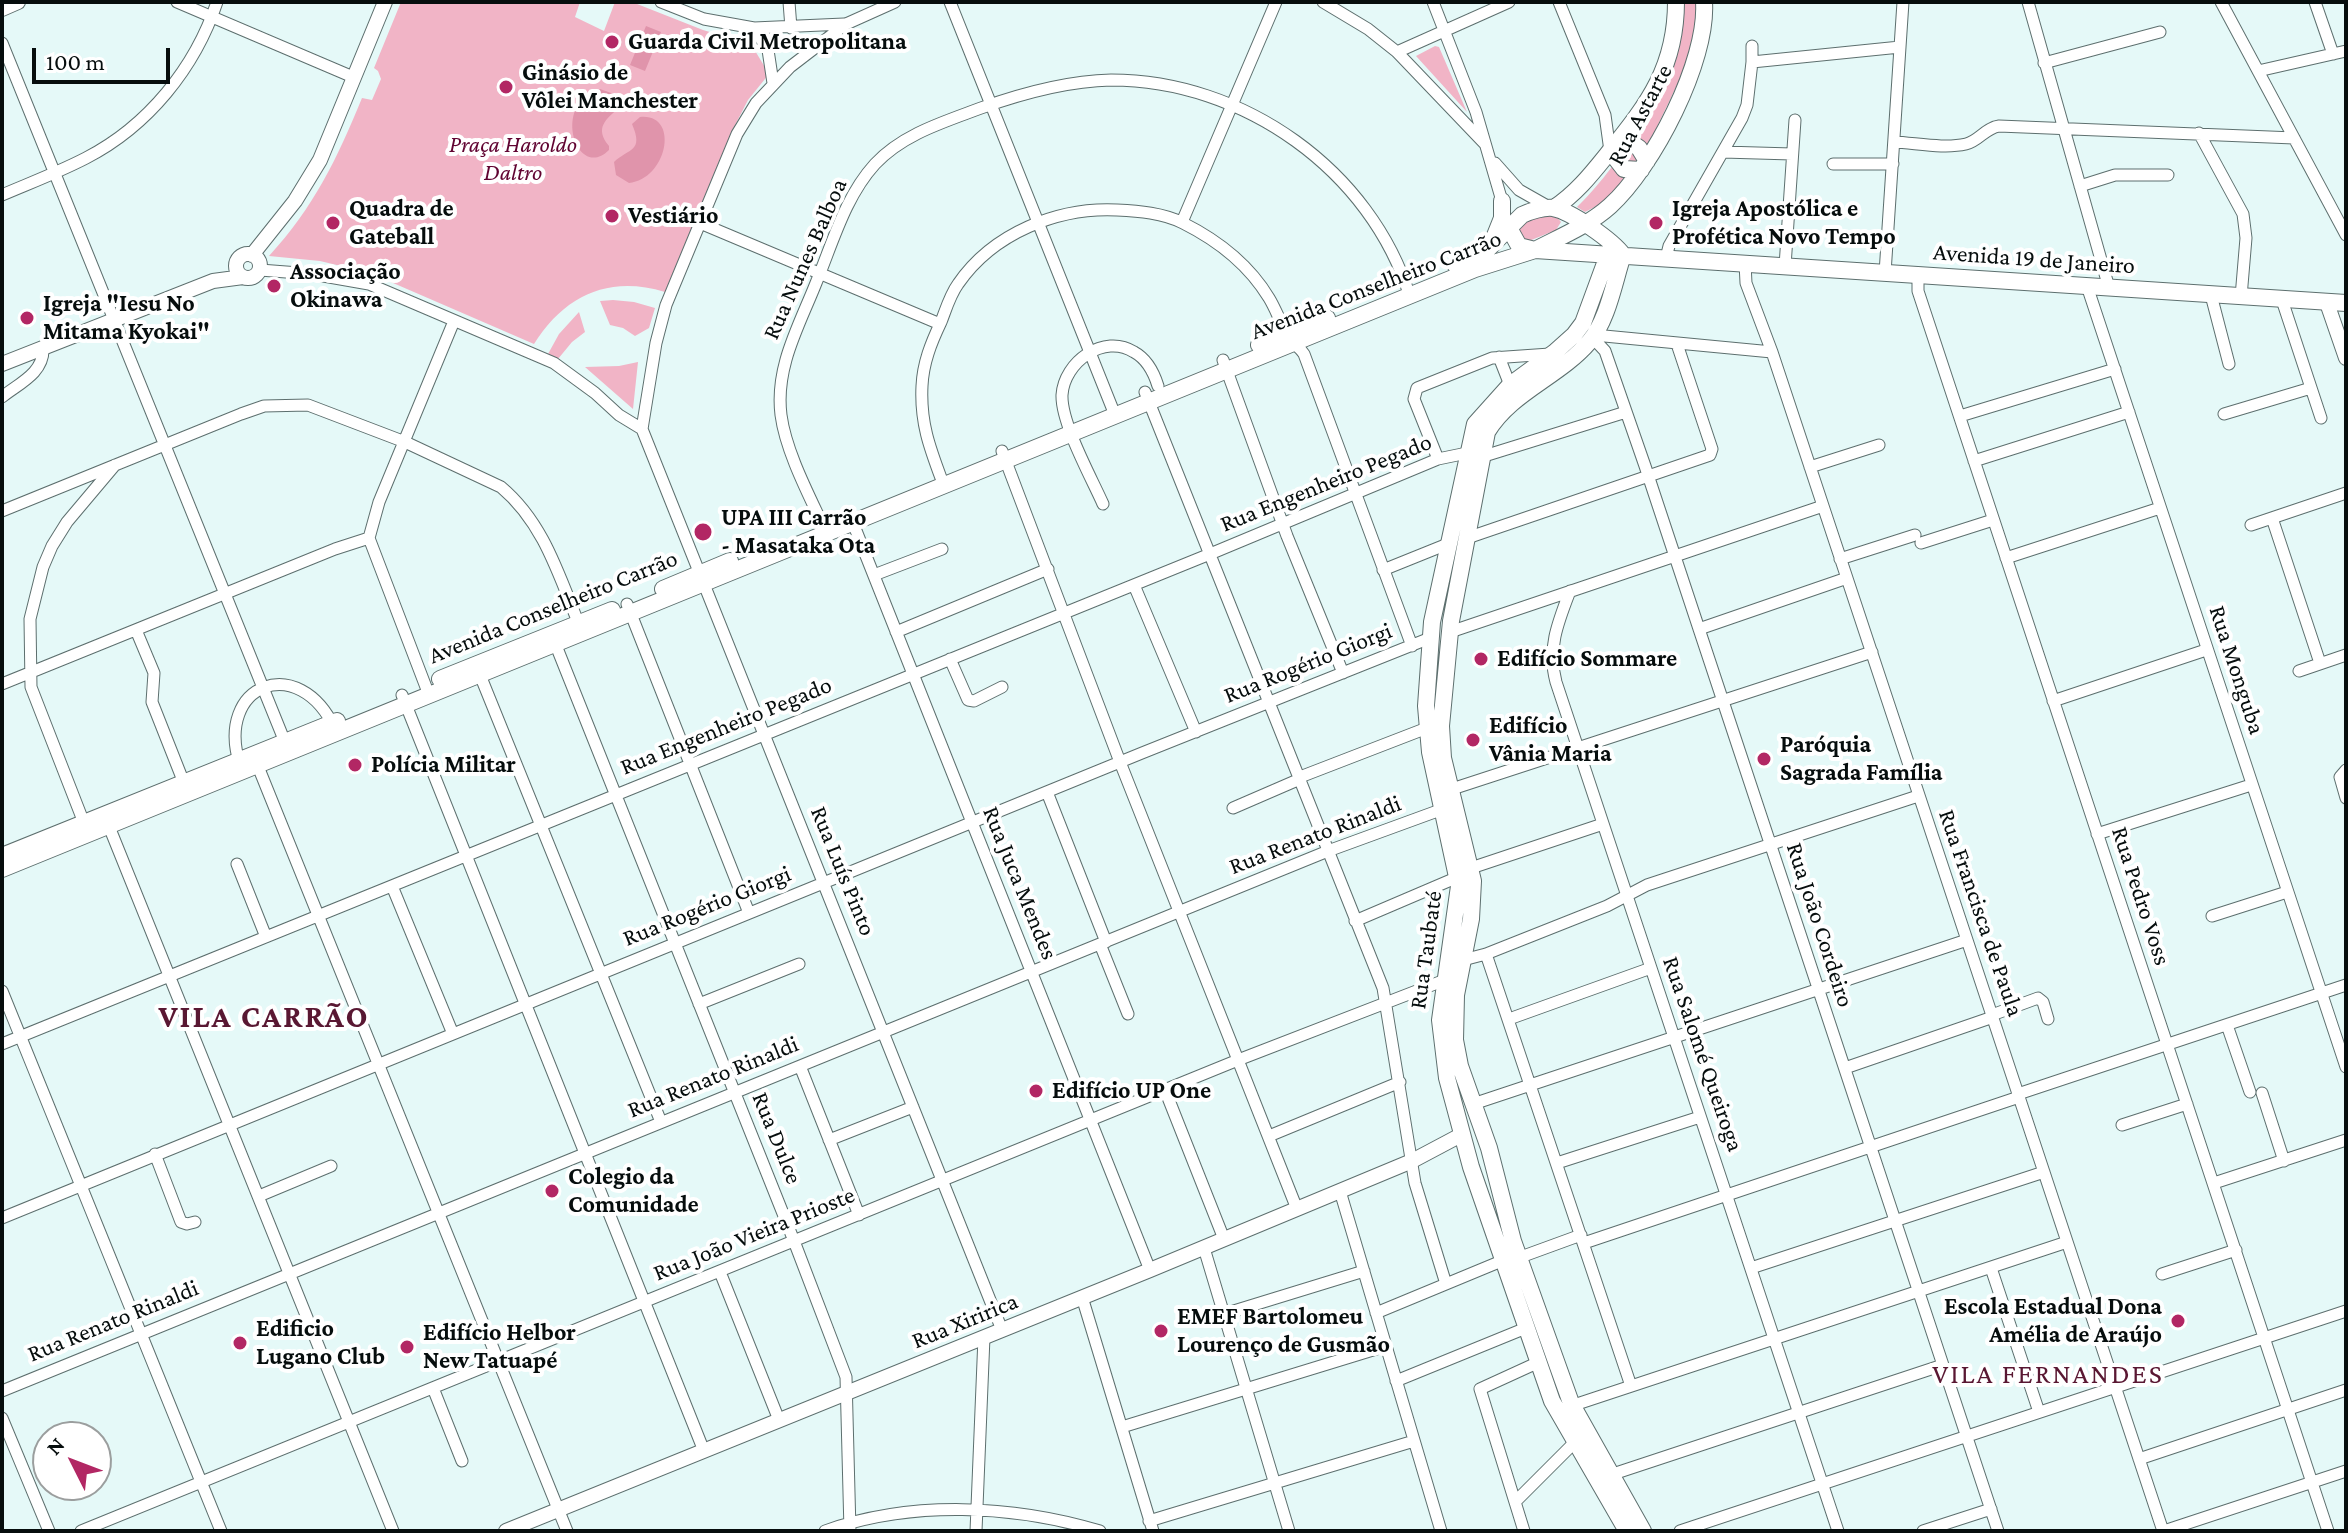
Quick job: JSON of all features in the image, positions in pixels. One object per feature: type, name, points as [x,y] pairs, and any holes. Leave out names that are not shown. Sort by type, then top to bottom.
[{"type":"main road","name":"Rua Astarte","points":[[1554,208],[1576,191],[1650,99],[1664,70],[1673,40],[1676,2]]},
{"type":"main road","name":"Rua Astarte","points":[[1535,250],[1608,208],[1644,166],[1672,114],[1699,51],[1704,26],[1704,2]]},
{"type":"main road","points":[[1610,151],[1624,169],[1644,166],[1639,148],[1622,136]]},
{"type":"main road","points":[[1484,253],[1500,225],[1502,201]]},
{"type":"main road","points":[[1554,208],[1609,240],[1615,255]]},
{"type":"main road","name":"Avenida Conselheiro Carrão","points":[[1408,292],[1484,253],[1515,220],[1529,211],[1554,208]]},
{"type":"main road","points":[[1509,228],[1519,246],[1535,250]]},
{"type":"main road","name":"Avenida Conselheiro Carrão","points":[[2,856],[84,823],[106,820],[1004,456],[1151,393],[1408,292],[1535,250],[1615,255]]},
{"type":"main road","name":"Avenida 19 de Janeiro","points":[[1615,255],[2346,303]]},
{"type":"main road","name":"Rua Taubaté","points":[[1496,1209],[1463,1140],[1441,1040],[1445,980],[1465,873],[1452,789],[1434,727],[1427,674],[1430,638],[1434,609],[1474,455],[1504,409],[1577,354],[1593,336],[1615,255]]},
{"type":"main road","name":"Rua Taubaté","points":[[1615,255],[1583,323],[1574,335],[1510,385],[1475,424],[1467,538],[1430,752],[1443,809],[1473,899],[1455,1007],[1455,1040],[1460,1066],[1482,1127],[1496,1209],[1526,1328],[1552,1401],[1627,1531]]},
{"type":"main road","points":[[1430,638],[1437,633],[1450,632]]},
{"type":"main road","name":"Avenida Conselheiro Carrão","points":[[2,869],[184,783],[248,763]]},
{"type":"main road","points":[[1463,1140],[1470,1127],[1482,1127]]},
{"type":"main road","name":"Rua Taubaté","points":[[1511,1259],[1571,1406],[1643,1531]]},
{"type":"street","points":[[2,9],[18,2]]},
{"type":"street","points":[[177,2],[353,77]]},
{"type":"street","points":[[2,195],[55,173],[105,147],[150,110],[187,66],[217,2]]},
{"type":"street","points":[[240,270],[241,257],[252,255],[305,187],[320,160],[385,2]]},
{"type":"street","points":[[661,2],[704,19],[754,28],[846,24]]},
{"type":"street","points":[[789,2],[791,28]]},
{"type":"street","points":[[260,270],[369,284],[554,363],[619,415],[642,429],[662,320],[737,134],[773,83],[818,44],[846,24],[895,2]]},
{"type":"street","points":[[950,2],[1114,410]]},
{"type":"street","points":[[1182,222],[1276,2]]},
{"type":"street","points":[[1323,2],[1368,29],[1397,52],[1485,144]]},
{"type":"street","points":[[1433,2],[1467,87],[1509,228]]},
{"type":"street","points":[[1397,52],[1509,2]]},
{"type":"street","points":[[1559,2],[1605,115],[1610,151]]},
{"type":"street","points":[[1885,273],[1903,2]]},
{"type":"street","points":[[2028,2],[2109,288]]},
{"type":"street","points":[[2221,2],[2346,235]]},
{"type":"street","points":[[2315,2],[2333,54]]},
{"type":"street","points":[[806,26],[818,44]]},
{"type":"street","points":[[754,28],[768,50],[773,83]]},
{"type":"street","points":[[2044,63],[2160,32]]},
{"type":"street","points":[[2,43],[287,747]]},
{"type":"street","points":[[1666,258],[1669,246],[1747,105],[1752,46]]},
{"type":"street","points":[[1752,62],[1900,47]]},
{"type":"street","points":[[2258,71],[2346,51]]},
{"type":"street","name":"Rua Nunes Balboa","points":[[825,529],[786,436],[780,395],[790,343],[854,193],[876,163],[908,138],[991,105],[1053,87],[1111,80],[1176,87],[1232,105],[1287,135],[1334,173],[1371,219],[1408,292]]},
{"type":"street","points":[[1605,115],[1622,136]]},
{"type":"street","points":[[1785,266],[1795,120]]},
{"type":"street","points":[[1894,142],[1963,145],[1993,127],[2062,127],[2294,138]]},
{"type":"street","points":[[2199,133],[2243,214],[2246,238],[2241,297]]},
{"type":"street","points":[[1723,152],[1792,154]]},
{"type":"street","points":[[1490,156],[1519,190],[1554,208]]},
{"type":"street","points":[[1833,164],[1893,164]]},
{"type":"street","points":[[2080,186],[2115,175],[2168,175]]},
{"type":"street","points":[[942,481],[926,437],[922,402],[924,369],[958,285],[978,261],[1010,236],[1060,215],[1103,209],[1154,214],[1182,222],[1223,247],[1250,272],[1269,298],[1290,338],[1304,354],[1412,646]]},
{"type":"street","points":[[700,223],[940,324]]},
{"type":"street","points":[[2,364],[240,270],[255,277],[260,270],[258,259],[252,255]]},
{"type":"street","name":"Rua Francisca de Paula","points":[[1745,263],[1746,283],[1772,352],[2164,1531]]},
{"type":"street","name":"Rua Pedro Voss","points":[[1918,275],[1918,291],[2328,1531]]},
{"type":"street","name":"Rua Monguba","points":[[2087,286],[2321,994],[2342,1040],[2346,1067]]},
{"type":"street","points":[[2211,295],[2229,364]]},
{"type":"street","points":[[2282,300],[2321,418]]},
{"type":"street","points":[[2327,303],[2346,358]]},
{"type":"street","points":[[427,690],[369,538],[379,502],[454,321]]},
{"type":"street","points":[[1593,336],[1772,352]]},
{"type":"street","name":"Rua João Cordeiro","points":[[1593,336],[1605,351],[1626,412],[1998,1531]]},
{"type":"street","points":[[1605,351],[1612,339]]},
{"type":"street","points":[[1467,538],[1707,457],[1712,452],[1677,344]]},
{"type":"street","points":[[1103,504],[1070,428],[1063,406],[1064,384],[1075,364],[1090,351],[1114,346],[1133,351],[1144,360],[1151,393],[1210,554],[1383,988],[1415,1183],[1446,1284]]},
{"type":"street","points":[[2,397],[41,364],[43,349]]},
{"type":"street","points":[[1438,459],[1414,399],[1415,391],[1421,385],[1499,357],[1553,354]]},
{"type":"street","points":[[18,383],[23,371],[22,356]]},
{"type":"street","points":[[1499,357],[1510,385]]},
{"type":"street","points":[[1224,365],[1343,673]]},
{"type":"street","points":[[1960,416],[2115,369]]},
{"type":"street","points":[[2224,414],[2311,388]]},
{"type":"street","points":[[2,511],[264,406],[308,405],[405,442],[489,480],[514,497],[535,523],[580,628]]},
{"type":"street","name":"Rua Engenheiro Pegado","points":[[2,1044],[1438,459],[1474,455],[1626,412]]},
{"type":"street","points":[[1974,461],[2129,412]]},
{"type":"street","name":"Rua Luís Pinto","points":[[642,429],[1002,1330]]},
{"type":"street","points":[[1810,467],[1879,445]]},
{"type":"street","points":[[1004,456],[1120,762],[1297,1209]]},
{"type":"street","points":[[84,823],[35,701],[29,673],[30,619],[43,567],[52,546],[67,522],[115,464]]},
{"type":"street","points":[[2251,525],[2346,493]]},
{"type":"street","points":[[1450,632],[1823,506]]},
{"type":"street","points":[[2006,558],[2160,508]]},
{"type":"street","name":"Rua Juca Mendes","points":[[851,518],[1150,1270]]},
{"type":"street","points":[[2272,518],[2320,663]]},
{"type":"street","points":[[1840,559],[1993,520]]},
{"type":"street","points":[[2,684],[369,538]]},
{"type":"street","points":[[1383,570],[1450,543]]},
{"type":"street","points":[[874,575],[942,549]]},
{"type":"street","points":[[896,632],[1048,569]]},
{"type":"street","points":[[1699,629],[1847,578]]},
{"type":"street","points":[[1134,585],[1196,732]]},
{"type":"street","name":"Rua Salomé Queiroga","points":[[1570,591],[1557,623],[1551,656],[1556,682],[1838,1531]]},
{"type":"street","points":[[628,609],[749,913]]},
{"type":"street","points":[[136,630],[154,673],[152,702],[184,783]]},
{"type":"street","name":"Rua Rogério Giorgi","points":[[2,1218],[1430,638]]},
{"type":"street","name":"Rua Dulce","points":[[553,639],[846,1377],[849,1527]]},
{"type":"street","points":[[2053,701],[2206,650]]},
{"type":"street","points":[[1452,789],[1872,652]]},
{"type":"street","points":[[2299,671],[2346,655]]},
{"type":"street","points":[[950,659],[968,700],[974,701],[1002,687]]},
{"type":"street","points":[[478,669],[661,1122]]},
{"type":"street","points":[[334,728],[318,704],[303,690],[278,683],[263,687],[247,698],[238,712],[235,734],[319,916],[567,1531]]},
{"type":"street","points":[[404,700],[587,1151],[704,1451]]},
{"type":"street","points":[[1233,808],[1300,778],[1434,727]]},
{"type":"street","points":[[2346,770],[2340,777],[2346,798]]},
{"type":"street","points":[[2097,834],[2251,785]]},
{"type":"street","points":[[1047,792],[1128,1014]]},
{"type":"street","points":[[1463,960],[1486,954],[1607,906],[1647,885],[1918,796]]},
{"type":"street","name":"Rua Renato Rinaldi","points":[[2,1391],[1328,851],[1443,809]]},
{"type":"street","points":[[106,820],[393,1531]]},
{"type":"street","points":[[1355,921],[1465,873],[1603,824]]},
{"type":"street","points":[[237,864],[266,937]]},
{"type":"street","points":[[392,886],[453,1034]]},
{"type":"street","points":[[2212,916],[2287,892]]},
{"type":"street","points":[[1473,1104],[1967,940]]},
{"type":"street","points":[[1486,954],[1631,1386]]},
{"type":"street","points":[[699,1004],[799,964]]},
{"type":"street","points":[[1509,1019],[1651,968]]},
{"type":"street","name":"Rua João Vieira Prioste","points":[[81,1531],[1238,1060],[1445,980]]},
{"type":"street","points":[[1376,1313],[1511,1259],[1727,1195],[2346,985]]},
{"type":"street","points":[[2,991],[221,1531]]},
{"type":"street","points":[[1845,1068],[2038,998],[2043,1002],[2048,1019]]},
{"type":"street","points":[[2227,1025],[2284,1161]]},
{"type":"street","points":[[800,1066],[859,1215]]},
{"type":"street","points":[[1269,1136],[1400,1082]]},
{"type":"street","points":[[1165,1090],[1224,1239]]},
{"type":"street","points":[[2122,1125],[2187,1104]]},
{"type":"street","points":[[829,1140],[913,1107]]},
{"type":"street","points":[[1557,1163],[1700,1117]]},
{"type":"street","name":"Rua Xiririca","points":[[506,1531],[1463,1140]]},
{"type":"street","points":[[2214,1183],[2346,1140]]},
{"type":"street","points":[[155,1154],[181,1222],[195,1222]]},
{"type":"street","points":[[259,1196],[331,1166]]},
{"type":"street","points":[[1751,1268],[2044,1172]]},
{"type":"street","points":[[1340,1191],[1441,1531]]},
{"type":"street","points":[[1571,1406],[2067,1242]]},
{"type":"street","points":[[1204,1248],[1289,1531]]},
{"type":"street","points":[[2162,1274],[2236,1250]]},
{"type":"street","points":[[1991,1268],[2039,1412]]},
{"type":"street","points":[[1224,1314],[1364,1271]]},
{"type":"street","points":[[720,1272],[779,1420]]},
{"type":"street","points":[[1082,1297],[1149,1528],[1274,1483],[1414,1441]]},
{"type":"street","points":[[1680,1531],[2346,1311]]},
{"type":"street","points":[[1396,1381],[1526,1328]]},
{"type":"street","points":[[976,1531],[984,1337]]},
{"type":"street","points":[[1122,1427],[1386,1346]]},
{"type":"street","points":[[1524,1531],[1480,1389],[1539,1362]]},
{"type":"street","points":[[1610,1475],[1943,1365]]},
{"type":"street","points":[[433,1388],[462,1461]]},
{"type":"street","points":[[2139,1459],[2346,1390]]},
{"type":"street","points":[[2,1418],[49,1531]]},
{"type":"street","points":[[1515,1502],[1574,1443]]},
{"type":"street","points":[[2164,1531],[2346,1471]]},
{"type":"street","points":[[1923,1531],[1991,1509]]},
{"type":"street","points":[[825,1531],[895,1515],[977,1511],[1051,1518],[1100,1531]]},
{"type":"green space","name":"Praça Haroldo Daltro","points":[[401,2],[580,2],[575,17],[604,31],[615,2],[632,2],[703,30],[751,44],[769,74],[748,100],[731,133],[665,292],[625,286],[590,293],[560,313],[534,344],[370,273],[320,261],[269,256],[312,201],[362,98],[372,100],[381,79],[374,68]]},
{"type":"green space","points":[[1684,2],[1696,2],[1696,25],[1692,47],[1680,79],[1654,133],[1626,179],[1614,192],[1585,212],[1577,207],[1624,150],[1667,76],[1681,33]]},
{"type":"green space","points":[[1439,47],[1467,112],[1416,56]]},
{"type":"green space","points":[[1550,214],[1561,222],[1556,230],[1524,243],[1517,229],[1521,222]]},
{"type":"green space","points":[[613,300],[655,308],[649,328],[635,336],[623,328],[610,325],[600,301]]},
{"type":"green space","points":[[579,312],[585,332],[558,359],[548,354],[559,334]]},
{"type":"green space","points":[[638,362],[633,409],[585,367],[619,366]]},
{"type":"shaded area","points":[[646,26],[661,32],[645,71],[630,65]]},
{"type":"shaded area","points":[[600,89],[614,94],[619,108],[606,120],[602,129],[609,150],[597,157],[587,156],[574,137],[572,123],[576,109],[585,97]]},
{"type":"shaded area","points":[[640,117],[653,119],[661,125],[664,147],[653,170],[642,179],[629,183],[616,175],[614,162],[636,145],[632,124]]},
{"type":"place","name":"Guarda Civil Metropolitana","points":[[612,42]]},
{"type":"place","name":"Ginásio de Vôlei Manchester","points":[[506,87]]},
{"type":"place","name":"Vestiário","points":[[612,216]]},
{"type":"place","name":"Quadra de Gateball","points":[[333,223]]},
{"type":"place","name":"Igreja Apostólica e Profética Novo Tempo","points":[[1656,223]]},
{"type":"place","name":"Associação Okinawa","points":[[274,286]]},
{"type":"place","name":"Igreja \"Iesu No Mitama Kyokai\"","points":[[27,318]]},
{"type":"place","name":"UPA III Carrão - Masataka Ota","points":[[703,532]]},
{"type":"place","name":"Edifício Sommare","points":[[1481,659]]},
{"type":"place","name":"Edifício Vânia Maria","points":[[1473,740]]},
{"type":"place","name":"Paróquia Sagrada Família","points":[[1764,759]]},
{"type":"place","name":"Polícia Militar","points":[[355,765]]},
{"type":"place","name":"Edifício UP One","points":[[1036,1091]]},
{"type":"place","name":"Colegio da Comunidade","points":[[552,1191]]},
{"type":"place","name":"Escola Estadual Dona Amélia de Araújo","points":[[2178,1321]]},
{"type":"place","name":"EMEF Bartolomeu Lourenço de Gusmão","points":[[1161,1331]]},
{"type":"place","name":"Edificio Lugano Club","points":[[240,1343]]},
{"type":"place","name":"Edifício Helbor New Tatuapé","points":[[407,1347]]},
{"type":"district","name":"VILA CARRÃO","points":[[264,1017]]},
{"type":"district","name":"VILA FERNANDES","points":[[2048,1374]]}]
